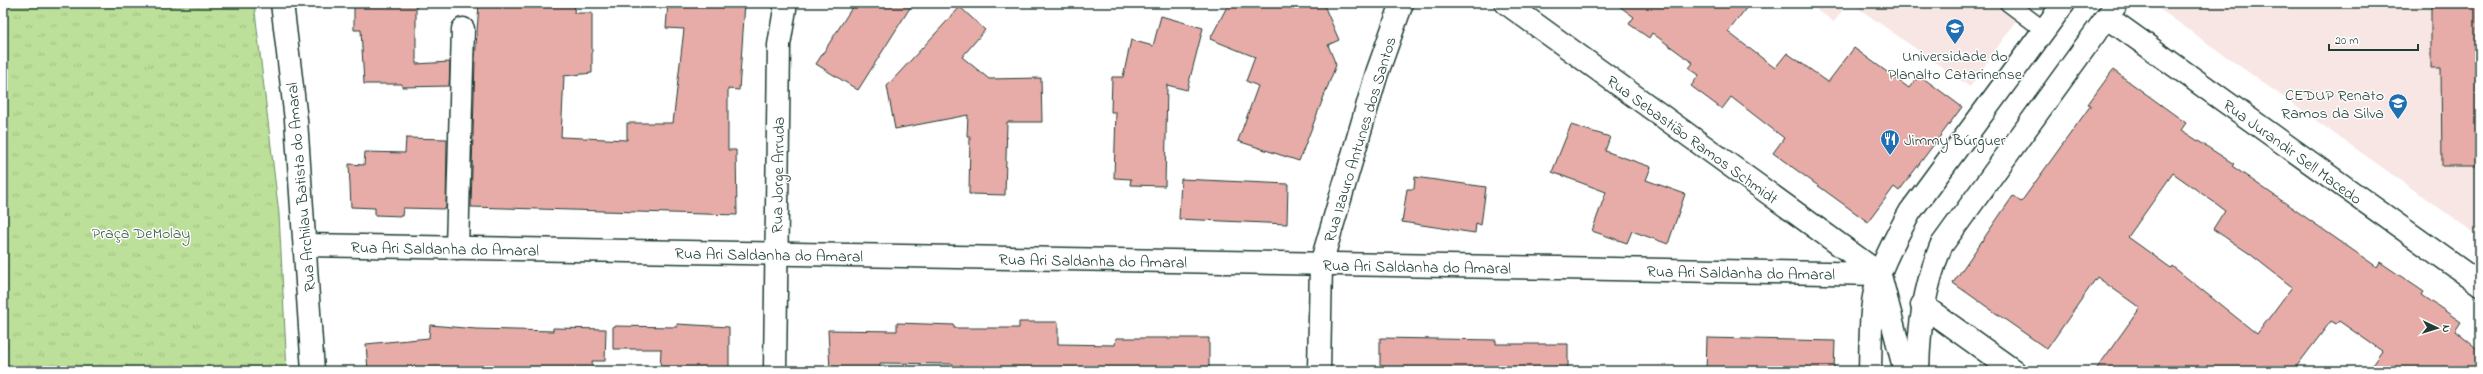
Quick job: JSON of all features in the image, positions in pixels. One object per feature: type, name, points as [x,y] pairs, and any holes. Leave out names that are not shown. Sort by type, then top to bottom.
[{"type":"street","name":"Rua Archilau Batista do Amaral","points":[[282,3],[296,120],[306,245],[313,371]]},
{"type":"street","name":"Rua Jorge Arruda","points":[[775,371],[779,45],[786,3]]},
{"type":"street","name":"Rua Izauro Antunes dos Santos","points":[[1319,371],[1321,264],[1374,80],[1402,3]]},
{"type":"street","name":"Rua Sebastião Ramos Schmidt","points":[[1506,3],[1880,274]]},
{"type":"street","points":[[1870,371],[1874,305],[1880,274],[1894,242],[1910,212],[2064,3]]},
{"type":"street","points":[[1918,371],[1922,305],[1929,278],[1941,246],[2112,10]]},
{"type":"street","name":"Rua Jurandir Sell Macedo","points":[[2112,10],[2480,284]]},
{"type":"street","points":[[457,248],[463,29]]},
{"type":"street","name":"Rua Ari Saldanha do Amaral","points":[[306,245],[1880,274]]},
{"type":"street","points":[[1880,274],[1905,371]]},
{"type":"street","points":[[1922,305],[2014,371]]},
{"type":"lane","points":[[2008,3],[2044,30]]},
{"type":"shaded area","points":[[1808,3],[1848,3],[1834,22]]},
{"type":"shaded area","name":"Universidade do Planalto Catarinense","points":[[1851,3],[2028,3],[1970,87]]},
{"type":"shaded area","name":"CEDUP Renato Ramos da Silva","points":[[2151,3],[2480,3],[2480,237]]},
{"type":"green space","name":"Praça DeMolay","points":[[3,3],[254,3],[279,214],[287,371],[3,371]]},
{"type":"building","points":[[354,3],[416,3],[416,64],[450,62],[449,86],[402,87],[402,84],[364,84],[361,30],[354,30]]},
{"type":"building","points":[[479,3],[575,3],[574,13],[592,13],[592,73],[564,76],[561,137],[627,140],[627,123],[673,123],[684,29],[666,28],[668,3],[745,3],[739,90],[728,89],[728,150],[736,150],[737,215],[471,207],[475,61]]},
{"type":"building","points":[[855,3],[913,3],[858,90],[816,64]]},
{"type":"building","points":[[1229,3],[1323,3],[1339,40],[1328,45],[1336,65],[1299,161],[1238,141],[1258,86],[1246,81],[1255,57],[1210,39]]},
{"type":"building","points":[[1615,3],[1750,3],[1728,32],[1775,68],[1787,53],[1828,82],[1854,48],[1909,88],[1919,75],[1962,107],[1899,191],[1894,187],[1868,222],[1773,153],[1784,138],[1731,97],[1722,109],[1691,86],[1699,75],[1689,68],[1693,63],[1652,33],[1649,38],[1629,24],[1634,17]]},
{"type":"building","points":[[2431,3],[2480,3],[2480,166],[2442,166],[2441,68],[2431,68]]},
{"type":"building","points":[[960,7],[985,30],[962,57],[989,79],[1041,78],[1042,122],[1007,122],[1005,195],[969,194],[970,136],[967,136],[968,115],[895,129],[887,86]]},
{"type":"building","points":[[1161,16],[1203,28],[1187,90],[1167,85],[1165,186],[1130,185],[1131,179],[1114,178],[1116,112],[1111,112],[1112,77],[1123,77],[1131,40],[1153,46]]},
{"type":"building","points":[[2113,70],[2186,123],[2181,130],[2234,164],[2232,166],[2377,267],[2380,262],[2424,292],[2422,295],[2461,322],[2455,331],[2480,351],[2480,371],[2368,371],[2382,351],[2339,321],[2336,324],[2331,321],[2293,371],[2095,371],[2140,308],[2097,277],[2047,349],[1953,283],[2013,196],[2021,202],[2091,105],[2088,104]],"holes":[[[2173,173],[2225,210],[2213,229],[2250,254],[2292,287],[2257,334],[2172,266],[2171,268],[2128,237]]]},
{"type":"building","points":[[1571,125],[1610,137],[1605,151],[1651,167],[1646,180],[1685,194],[1668,244],[1632,231],[1627,243],[1592,231],[1606,192],[1552,172]]},
{"type":"building","points":[[406,138],[447,139],[446,209],[403,208],[402,216],[375,215],[375,208],[351,207],[349,164],[364,165],[365,152],[405,153]]},
{"type":"building","points":[[1415,177],[1486,187],[1481,225],[1476,223],[1475,233],[1402,222],[1407,189],[1414,189]]},
{"type":"building","points":[[1181,179],[1288,184],[1287,224],[1179,219]]},
{"type":"building","points":[[1019,322],[1058,322],[1058,344],[1115,345],[1116,338],[1209,338],[1209,371],[953,371],[953,364],[880,363],[880,371],[830,371],[828,330],[897,331],[897,323],[954,325],[954,328],[1019,328]]},
{"type":"building","points":[[677,324],[729,327],[729,371],[660,371],[661,349],[613,349],[613,326],[677,327]]},
{"type":"building","points":[[430,325],[476,329],[553,331],[553,328],[606,329],[605,361],[592,361],[593,371],[368,371],[366,344],[429,338]]},
{"type":"building","points":[[1380,338],[1496,340],[1496,344],[1568,344],[1568,371],[1380,371]]},
{"type":"building","points":[[1707,338],[1835,341],[1834,371],[1706,371]]},
{"type":"place","name":"Universidade do Planalto Catarinense","points":[[1955,45]]},
{"type":"place","name":"CEDUP Renato Ramos da Silva","points":[[2398,120]]},
{"type":"place","name":"Jimmy Búrguer","points":[[1890,156]]}]
